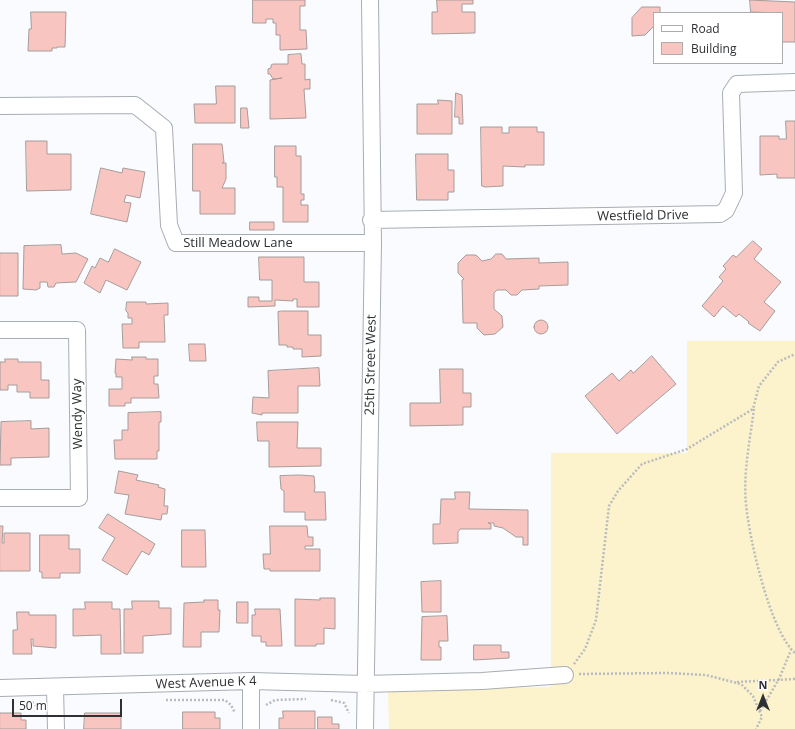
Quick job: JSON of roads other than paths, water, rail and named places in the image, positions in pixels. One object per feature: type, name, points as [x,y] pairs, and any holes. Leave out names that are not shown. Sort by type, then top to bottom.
[{"type":"street","name":"25th Street West","points":[[365,729],[364,684],[373,243],[371,220],[370,0]]},
{"type":"street","name":"Westfield Drive","points":[[371,220],[720,214],[726,210],[734,193],[731,93],[737,84],[795,82]]},
{"type":"street","name":"Still Meadow Lane","points":[[0,106],[135,105],[164,128],[168,225],[176,243],[373,243]]},
{"type":"street","name":"Wendy Way","points":[[0,330],[77,330],[79,498],[0,498]]},
{"type":"street","name":"West Avenue K 4","points":[[0,688],[55,688],[251,681],[364,684],[482,681],[565,675]]},
{"type":"street","points":[[251,681],[251,729]]},
{"type":"street","points":[[55,688],[56,729]]}]
